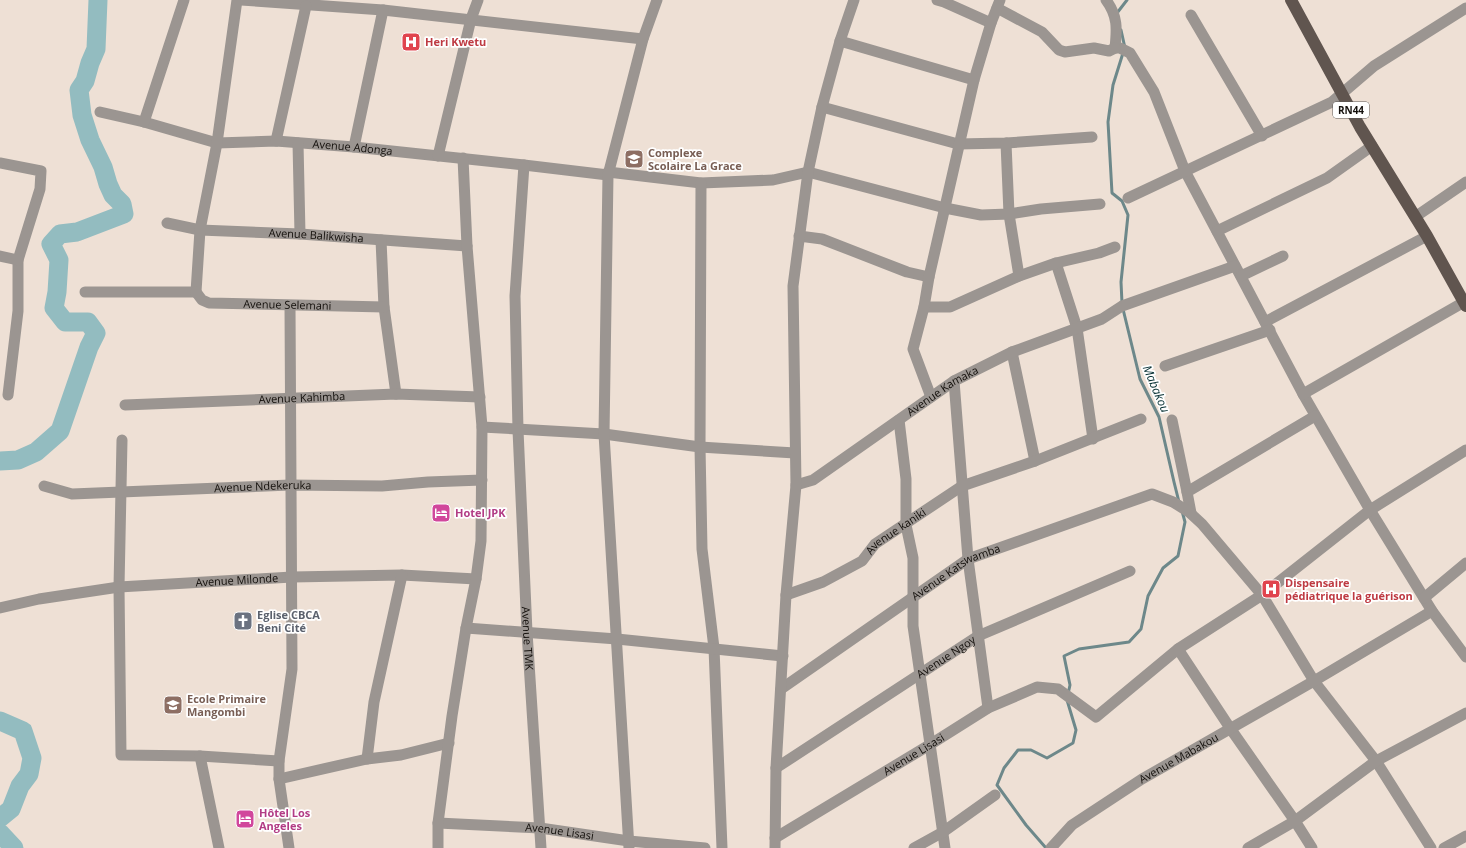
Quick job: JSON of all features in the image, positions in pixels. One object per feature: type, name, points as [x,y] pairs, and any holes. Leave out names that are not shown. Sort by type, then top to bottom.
[{"type":"main road","name":"RN44","points":[[1291,0],[1342,94],[1427,236],[1465,304]]},
{"type":"street","points":[[144,122],[184,0]]},
{"type":"street","points":[[85,292],[196,292],[200,230],[217,144],[237,0]]},
{"type":"street","points":[[241,0],[306,6],[383,10],[643,39]]},
{"type":"street","points":[[438,156],[471,19],[478,0]]},
{"type":"street","points":[[629,845],[604,434],[608,174],[643,39],[657,0]]},
{"type":"street","points":[[775,843],[776,768],[786,595],[796,485],[793,286],[808,172],[822,107],[840,41],[854,0]]},
{"type":"street","points":[[936,0],[944,2],[991,23]]},
{"type":"street","points":[[1106,0],[1111,7],[1117,26],[1117,48]]},
{"type":"street","points":[[931,397],[913,349],[924,307],[929,277],[958,144],[974,80],[991,23],[999,4],[1042,32],[1059,50],[1065,52],[1094,48],[1109,51],[1117,48],[1130,53],[1154,92],[1185,171],[1315,416],[1370,510],[1432,611],[1466,657]]},
{"type":"street","points":[[276,141],[306,6]]},
{"type":"street","points":[[1128,198],[1332,102],[1374,66],[1466,8]]},
{"type":"street","points":[[354,147],[383,10]]},
{"type":"street","points":[[1191,15],[1262,136]]},
{"type":"street","points":[[840,41],[974,80]]},
{"type":"street","points":[[822,107],[958,144],[1006,143],[1092,137]]},
{"type":"street","name":"Avenue Adonga","points":[[100,112],[144,122],[217,144],[276,141],[354,147],[701,183],[773,180],[808,172]]},
{"type":"street","points":[[298,143],[300,234]]},
{"type":"street","points":[[1006,143],[1009,214],[1019,276]]},
{"type":"street","points":[[1217,231],[1327,178],[1372,146]]},
{"type":"street","points":[[438,848],[438,823],[449,743],[466,628],[476,578],[481,541],[482,427],[467,246],[463,158]]},
{"type":"street","points":[[0,163],[41,171],[40,189],[18,260],[18,312],[8,395]]},
{"type":"street","name":"Avenue TMK","points":[[524,165],[515,296],[518,430],[527,632],[541,848]]},
{"type":"street","points":[[808,172],[945,208],[981,215],[1009,214],[1041,209],[1100,204]]},
{"type":"street","points":[[1415,217],[1466,182]]},
{"type":"street","points":[[701,183],[700,447],[702,549],[714,648],[722,848]]},
{"type":"street","name":"Avenue Balikwisha","points":[[167,223],[200,230],[300,234],[467,246]]},
{"type":"street","points":[[799,236],[822,239],[908,272],[929,277]]},
{"type":"street","points":[[1165,366],[1268,326],[1427,236]]},
{"type":"street","points":[[381,240],[384,307],[396,394]]},
{"type":"street","points":[[924,307],[950,307],[1019,276],[1056,263],[1099,254],[1115,247]]},
{"type":"street","points":[[0,256],[18,260]]},
{"type":"street","points":[[1241,276],[1283,256]]},
{"type":"street","points":[[1056,263],[1077,328],[1093,438]]},
{"type":"street","name":"Avenue Kamaka","points":[[796,485],[813,480],[954,381],[1012,352],[1102,319],[1122,306],[1235,266]]},
{"type":"street","name":"Avenue Selemani","points":[[196,292],[202,300],[209,304],[384,307]]},
{"type":"street","points":[[1303,394],[1465,304]]},
{"type":"street","points":[[289,848],[279,779],[279,761],[292,669],[290,306]]},
{"type":"street","points":[[1012,352],[1035,461]]},
{"type":"street","points":[[954,381],[968,559],[988,708]]},
{"type":"street","name":"Avenue Kahimba","points":[[125,405],[396,394],[480,397]]},
{"type":"street","points":[[1187,492],[1315,416]]},
{"type":"street","name":"Avenue kaniki","points":[[786,595],[824,582],[862,561],[875,544],[962,486],[1035,461],[1141,419]]},
{"type":"street","points":[[899,420],[906,479],[906,524],[913,558],[913,626],[945,848]]},
{"type":"street","points":[[1172,420],[1190,513],[1202,524],[1262,595],[1314,681],[1376,761],[1431,848]]},
{"type":"street","points":[[482,427],[604,434],[700,447],[795,453]]},
{"type":"street","points":[[122,440],[119,587],[121,755],[200,756],[279,761]]},
{"type":"street","points":[[1312,848],[1230,728],[1178,648],[1262,595],[1370,510],[1466,450]]},
{"type":"street","name":"Avenue Ndekeruka","points":[[44,486],[72,494],[290,485],[382,486],[428,482],[482,480]]},
{"type":"street","name":"Avenue Katswamba","points":[[781,689],[968,559],[1152,494],[1173,502],[1190,513]]},
{"type":"street","points":[[1424,598],[1466,563]]},
{"type":"street","name":"Avenue Ngoy","points":[[776,768],[978,636],[1130,571]]},
{"type":"street","points":[[367,760],[374,702],[402,575]]},
{"type":"street","name":"Avenue Milonde","points":[[0,608],[40,599],[119,587],[292,577],[402,575],[476,578]]},
{"type":"street","name":"Avenue Mabakou","points":[[1051,848],[1072,825],[1142,779],[1314,681],[1432,611]]},
{"type":"street","points":[[466,628],[617,639],[783,656]]},
{"type":"street","name":"Avenue Lisasi","points":[[775,843],[988,708],[1037,687],[1058,689],[1096,717],[1178,648]]},
{"type":"street","points":[[1248,848],[1294,820],[1376,761],[1466,713]]},
{"type":"street","points":[[279,779],[367,760],[401,755],[449,743]]},
{"type":"street","points":[[200,756],[219,848]]},
{"type":"street","points":[[914,848],[943,832],[995,795]]},
{"type":"street","name":"Avenue Lisasi","points":[[438,823],[540,828],[629,845],[705,848]]},
{"type":"street","points":[[1444,848],[1466,836]]},
{"type":"waterway","points":[[0,461],[18,460],[36,452],[60,431],[89,347],[96,333],[88,322],[65,322],[54,308],[57,292],[59,260],[51,244],[60,234],[77,232],[124,214],[122,204],[113,195],[108,184],[103,167],[90,140],[82,115],[79,90],[85,81],[96,49],[98,0]]},
{"type":"waterway","name":"Mabakou","points":[[1117,15],[1127,0]]},
{"type":"waterway","name":"Mabakou","points":[[1121,30],[1125,48]]},
{"type":"waterway","name":"Mabakou","points":[[1122,303],[1121,282],[1128,215],[1122,201],[1112,193],[1108,122],[1113,85],[1123,53]]},
{"type":"waterway","name":"Mabakou","points":[[1123,309],[1140,379],[1159,417],[1179,502]]},
{"type":"waterway","name":"Mabakou","points":[[1068,694],[1070,685],[1064,656],[1079,649],[1129,642],[1141,629],[1148,596],[1163,568],[1178,556],[1185,522],[1182,511]]},
{"type":"waterway","points":[[1046,848],[1026,825],[997,785],[1004,768],[1018,750],[1031,750],[1047,758],[1073,743],[1076,730],[1067,700]]},
{"type":"waterway","points":[[0,721],[23,731],[32,758],[29,774],[20,786],[11,809],[0,818]]},
{"type":"waterway","points":[[0,833],[14,848]]},
{"type":"place","name":"Heri Kwetu","points":[[411,42]]},
{"type":"place","name":"Complexe Scolaire La Grace","points":[[634,159]]},
{"type":"place","name":"Hotel JPK","points":[[441,513]]},
{"type":"place","name":"Dispensaire pédiatrique la guérison","points":[[1271,589]]},
{"type":"place","name":"Eglise CBCA Beni Cité","points":[[243,621]]},
{"type":"place","name":"Ecole Primaire Mangombi","points":[[173,705]]},
{"type":"place","name":"Hôtel Los Angeles","points":[[245,819]]}]
